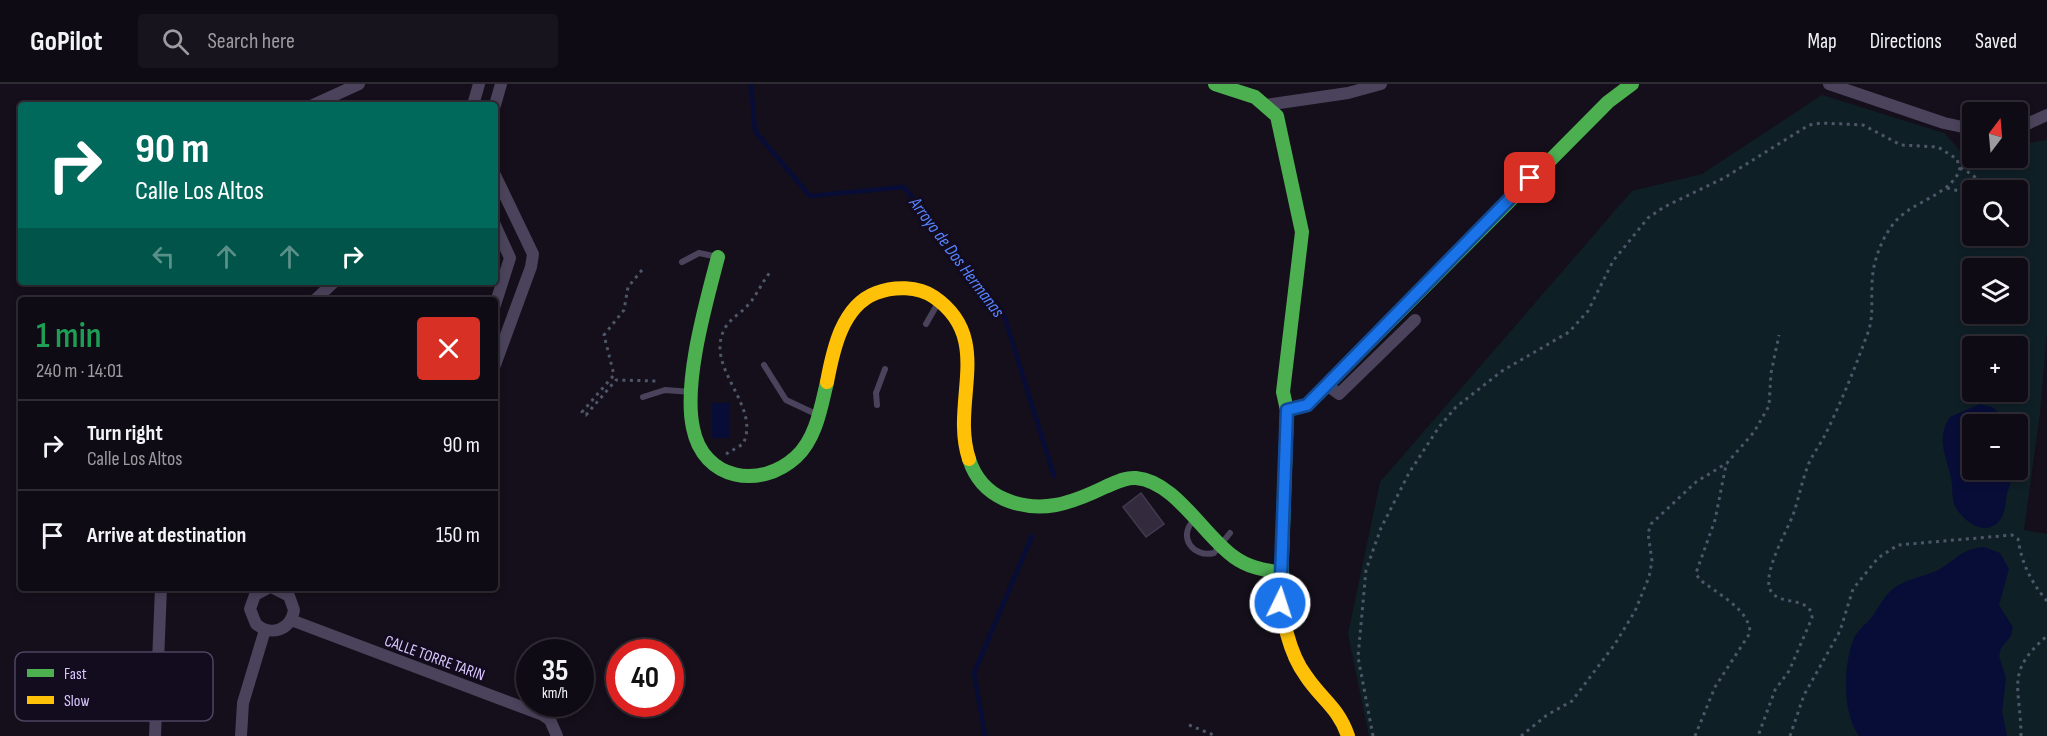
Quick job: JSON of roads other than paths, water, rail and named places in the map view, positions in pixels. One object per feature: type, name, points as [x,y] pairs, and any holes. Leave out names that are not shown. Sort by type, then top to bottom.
[{"type":"street","points":[[473,102],[479,84]]},
{"type":"street","points":[[496,102],[501,84]]},
{"type":"street","points":[[1215,84],[1255,97],[1277,116],[1302,232],[1283,392],[1287,410],[1280,603],[1297,662],[1306,677],[1341,716],[1348,736]]},
{"type":"street","points":[[1266,105],[1348,93],[1381,84]]},
{"type":"street","points":[[1287,410],[1307,405],[1608,102],[1632,84]]},
{"type":"street","points":[[1829,84],[1944,123],[1962,127]]},
{"type":"street","points":[[319,102],[354,85]]},
{"type":"street","points":[[2028,124],[2047,115]]},
{"type":"street","points":[[498,181],[529,241],[532,254],[531,267],[498,357]]},
{"type":"street","points":[[498,232],[510,258],[498,297]]},
{"type":"street","points":[[718,257],[703,318],[691,421],[695,441],[708,460],[726,472],[747,478],[768,476],[795,460],[805,449],[819,416],[833,356],[844,326],[864,299],[873,294],[896,288],[919,290],[940,299],[957,316],[966,337],[969,348],[963,424],[966,454],[978,481],[998,497],[1021,507],[1046,508],[1071,503],[1125,478],[1140,478],[1171,493],[1193,520],[1236,559],[1264,573],[1282,573]]},
{"type":"street","points":[[318,297],[331,285]]},
{"type":"street","points":[[1327,385],[1338,394],[1415,320]]},
{"type":"street","points":[[158,652],[160,591]]},
{"type":"street","points":[[261,591],[250,604],[250,615],[256,624],[265,630],[280,630],[291,620],[294,610],[289,592]]},
{"type":"street","name":"CALLE TORRE TARIN","points":[[291,620],[543,715],[550,720],[557,736]]},
{"type":"street","points":[[241,736],[243,703],[265,630]]},
{"type":"street","points":[[155,736],[156,721]]},
{"type":"lane","points":[[682,262],[699,253],[718,257]]},
{"type":"lane","points":[[926,324],[940,299]]},
{"type":"lane","points":[[764,366],[786,400],[819,416]]},
{"type":"lane","points":[[877,405],[878,386],[885,369]]},
{"type":"lane","points":[[643,397],[665,390],[694,392]]},
{"type":"lane","points":[[1193,520],[1186,532],[1192,548],[1208,555],[1214,553],[1230,533]]},
{"type":"waterway","name":"Arroyo de Dos Hermanas","points":[[751,84],[755,131],[810,196],[904,187],[1003,312],[1054,476]]},
{"type":"waterway","name":"Arroyo de Dos Hermanas","points":[[985,736],[974,673],[1032,536]]}]
